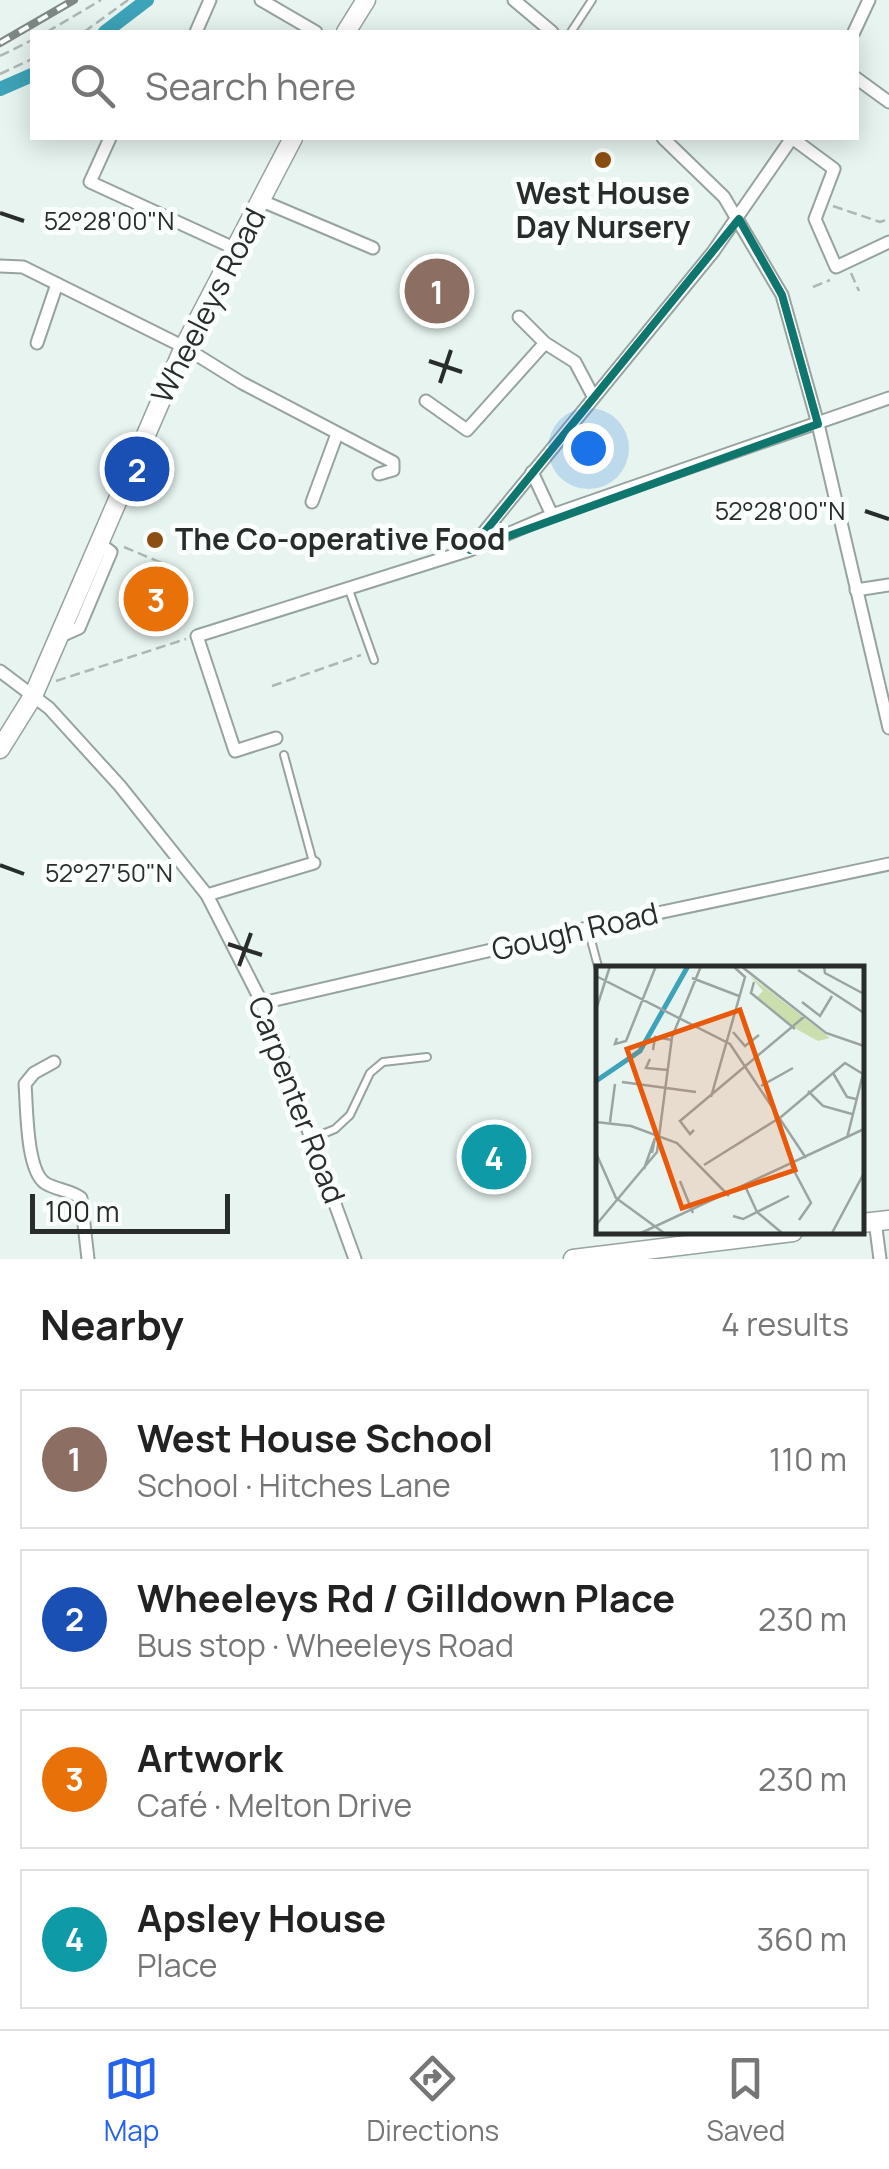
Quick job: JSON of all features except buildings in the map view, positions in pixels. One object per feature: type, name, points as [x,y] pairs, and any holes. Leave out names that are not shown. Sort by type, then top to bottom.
[{"type":"street","points":[[197,30],[210,0]]},
{"type":"street","points":[[261,0],[313,30]]},
{"type":"street","points":[[351,30],[366,0]]},
{"type":"street","points":[[514,0],[550,30]]},
{"type":"street","points":[[855,30],[869,0]]},
{"type":"street","points":[[859,80],[889,102]]},
{"type":"street","points":[[109,140],[90,182],[236,248]]},
{"type":"street","name":"Wheeleys Road","points":[[0,748],[34,692],[184,347],[292,140]]},
{"type":"street","points":[[664,140],[724,197],[782,295],[818,424],[889,728]]},
{"type":"street","points":[[470,550],[739,218],[791,140]]},
{"type":"street","points":[[795,140],[834,170],[816,220],[841,264],[889,242]]},
{"type":"street","points":[[262,200],[373,248]]},
{"type":"street","points":[[0,266],[23,267],[184,347],[242,383],[392,462],[393,470],[379,474]]},
{"type":"street","points":[[37,343],[56,284]]},
{"type":"street","points":[[519,317],[545,342],[575,362],[593,396]]},
{"type":"street","points":[[426,400],[467,430],[545,342]]},
{"type":"street","points":[[276,738],[235,751],[197,636],[470,550],[552,515],[889,398]]},
{"type":"street","points":[[312,502],[337,434]]},
{"type":"street","points":[[532,472],[552,515]]},
{"type":"street","points":[[856,590],[889,585]]},
{"type":"street","name":"Carpenter Road","points":[[0,671],[34,692],[120,786],[207,895],[262,1003],[355,1259]]},
{"type":"street","points":[[207,895],[314,863]]},
{"type":"street","name":"Gough Road","points":[[262,1003],[889,864]]},
{"type":"street","points":[[54,1062],[24,1084],[30,1140],[36,1174],[45,1183],[81,1198],[88,1259]]},
{"type":"street","points":[[875,1221],[880,1259]]},
{"type":"street","points":[[573,1259],[777,1234]]},
{"type":"lane","points":[[572,30],[592,0]]},
{"type":"lane","points":[[349,588],[373,655]]},
{"type":"lane","points":[[284,755],[314,863]]},
{"type":"lane","points":[[588,928],[598,966]]},
{"type":"lane","points":[[311,1138],[335,1129],[350,1115],[370,1073],[384,1062],[427,1057]]},
{"type":"path","points":[[50,30],[101,0]]},
{"type":"path","points":[[87,30],[128,0]]},
{"type":"path","points":[[0,56],[30,41]]},
{"type":"path","points":[[0,74],[30,60]]},
{"type":"path","points":[[822,202],[880,222],[889,219]]},
{"type":"path","points":[[856,214],[860,203]]},
{"type":"path","points":[[814,287],[836,277],[841,264]]},
{"type":"path","points":[[841,264],[859,291]]},
{"type":"path","points":[[98,539],[170,566]]},
{"type":"path","points":[[34,692],[197,636]]},
{"type":"path","points":[[272,686],[373,655]]},
{"type":"highlighted area","points":[[739,219],[782,295],[818,424],[470,550]]},
{"type":"waterway","points":[[108,30],[147,0]]},
{"type":"waterway","points":[[0,89],[30,76]]},
{"type":"railway","points":[[0,43],[74,0]]},
{"type":"place","name":"West House Day Nursery","points":[[603,160]]},
{"type":"place","name":"West House School","points":[[437,291]]},
{"type":"place","name":"Wheeleys Rd / Gilldown Place","points":[[137,469]]},
{"type":"place","name":"The Co-operative Food","points":[[155,540]]},
{"type":"place","name":"Artwork","points":[[156,599]]},
{"type":"place","name":"Apsley House","points":[[494,1157]]}]
